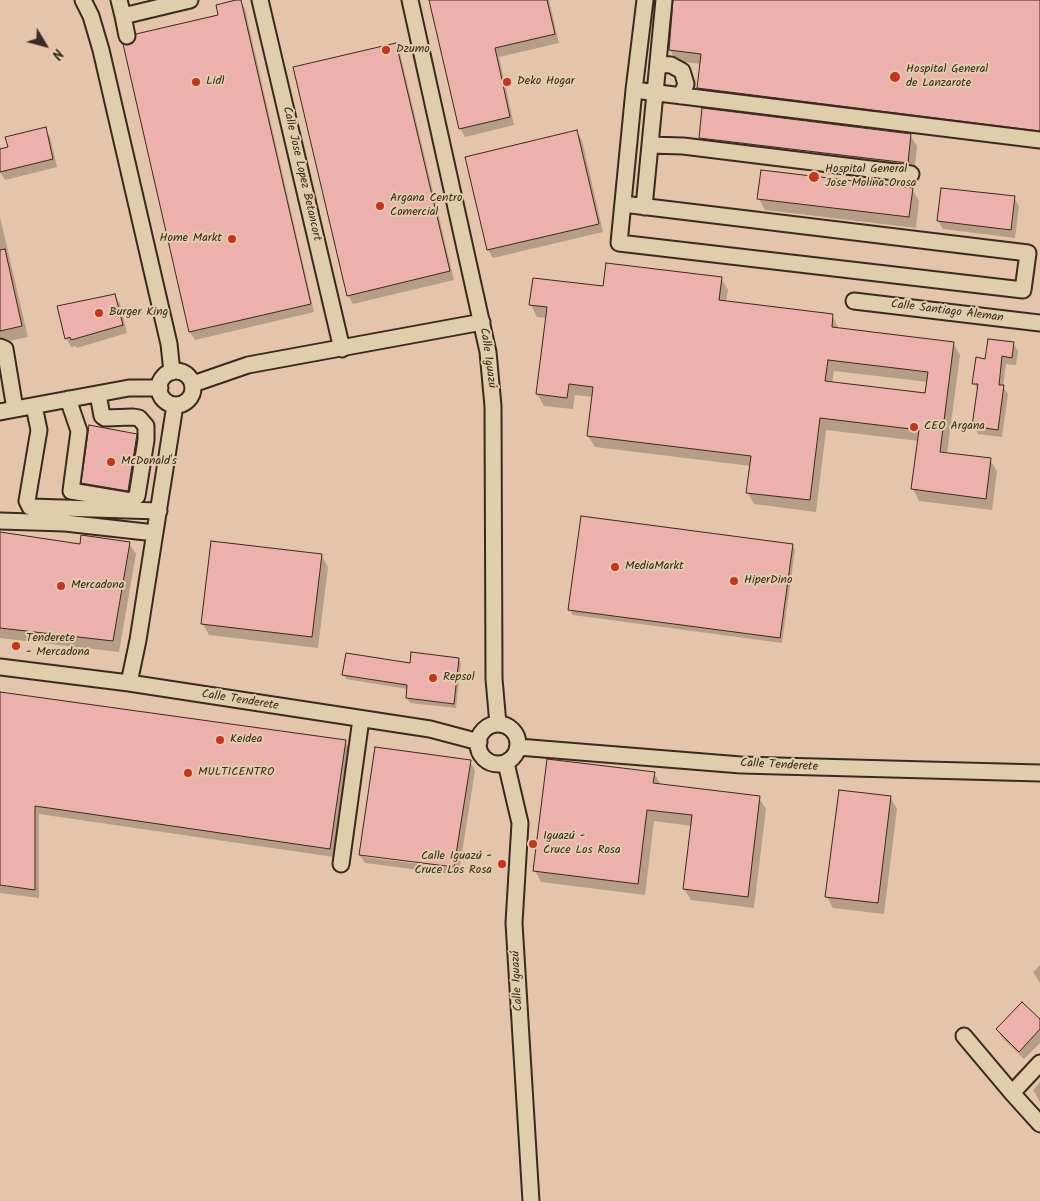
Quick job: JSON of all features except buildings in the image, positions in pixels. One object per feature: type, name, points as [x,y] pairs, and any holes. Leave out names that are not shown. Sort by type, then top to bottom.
[{"type":"street","points":[[83,0],[91,16],[103,58],[168,344],[172,372]]},
{"type":"street","points":[[119,0],[127,36]]},
{"type":"street","points":[[123,16],[190,0]]},
{"type":"street","name":"Calle Jose Lopez Betancort","points":[[260,0],[342,348]]},
{"type":"street","name":"Calle Iguazú","points":[[410,0],[488,352],[492,406],[494,680],[498,724]]},
{"type":"street","points":[[623,204],[1028,253],[1024,290],[619,243],[634,90],[645,0]]},
{"type":"street","points":[[644,207],[664,0]]},
{"type":"street","points":[[658,64],[671,65],[682,70],[686,84],[681,96]]},
{"type":"street","points":[[634,90],[1040,140]]},
{"type":"street","points":[[650,145],[683,146],[911,174]]},
{"type":"street","name":"Calle Santiago Aleman","points":[[854,301],[1040,323]]},
{"type":"street","points":[[193,384],[248,365],[482,322]]},
{"type":"street","points":[[0,347],[5,349],[7,411],[129,388],[160,388]]},
{"type":"street","points":[[172,372],[185,374],[193,384],[191,397],[181,405],[175,405],[164,399],[160,388],[161,381],[172,372]]},
{"type":"street","points":[[71,491],[127,501],[135,499],[137,496],[146,426],[139,418],[105,418],[102,416],[98,394]]},
{"type":"street","points":[[68,400],[79,431],[70,508]]},
{"type":"street","points":[[129,683],[159,511],[175,405]]},
{"type":"street","points":[[34,406],[39,430],[28,505],[30,508],[159,511]]},
{"type":"street","points":[[0,521],[65,524],[155,533]]},
{"type":"street","name":"Calle Tenderete","points":[[0,667],[129,683],[430,728],[478,742]]},
{"type":"street","points":[[341,864],[361,719]]},
{"type":"street","points":[[498,724],[506,726],[513,731],[518,747],[516,753],[506,763],[498,764],[490,762],[483,757],[478,742],[485,729],[498,724]]},
{"type":"street","name":"Calle Tenderete","points":[[518,747],[741,765],[1040,773]]},
{"type":"street","name":"Calle Iguazú","points":[[506,763],[520,823],[514,923],[531,1201]]},
{"type":"street","points":[[964,1036],[1040,1124]]},
{"type":"street","points":[[1012,1093],[1040,1063]]},
{"type":"place","name":"Dzumo","points":[[386,50]]},
{"type":"place","name":"Hospital General de Lanzarote","points":[[895,77]]},
{"type":"place","name":"Lidl","points":[[196,82]]},
{"type":"place","name":"Deko Hogar","points":[[507,82]]},
{"type":"place","name":"Hospital General Jose Molina Orosa","points":[[814,177]]},
{"type":"place","name":"Argana Centro Comercial","points":[[380,206]]},
{"type":"place","name":"Home Markt","points":[[232,239]]},
{"type":"place","name":"Burger King","points":[[99,313]]},
{"type":"place","name":"CEO Argana","points":[[914,427]]},
{"type":"place","name":"McDonald's","points":[[111,462]]},
{"type":"place","name":"MediaMarkt","points":[[615,567]]},
{"type":"place","name":"HiperDino","points":[[734,581]]},
{"type":"place","name":"Mercadona","points":[[61,586]]},
{"type":"place","name":"Tenderete - Mercadona","points":[[16,646]]},
{"type":"place","name":"Repsol","points":[[433,678]]},
{"type":"place","name":"Keidea","points":[[220,740]]},
{"type":"place","name":"MULTICENTRO","points":[[188,773]]},
{"type":"place","name":"Iguazú - Cruce Los Rosa","points":[[533,844]]},
{"type":"place","name":"Calle Iguazú - Cruce Los Rosa","points":[[502,864]]}]
